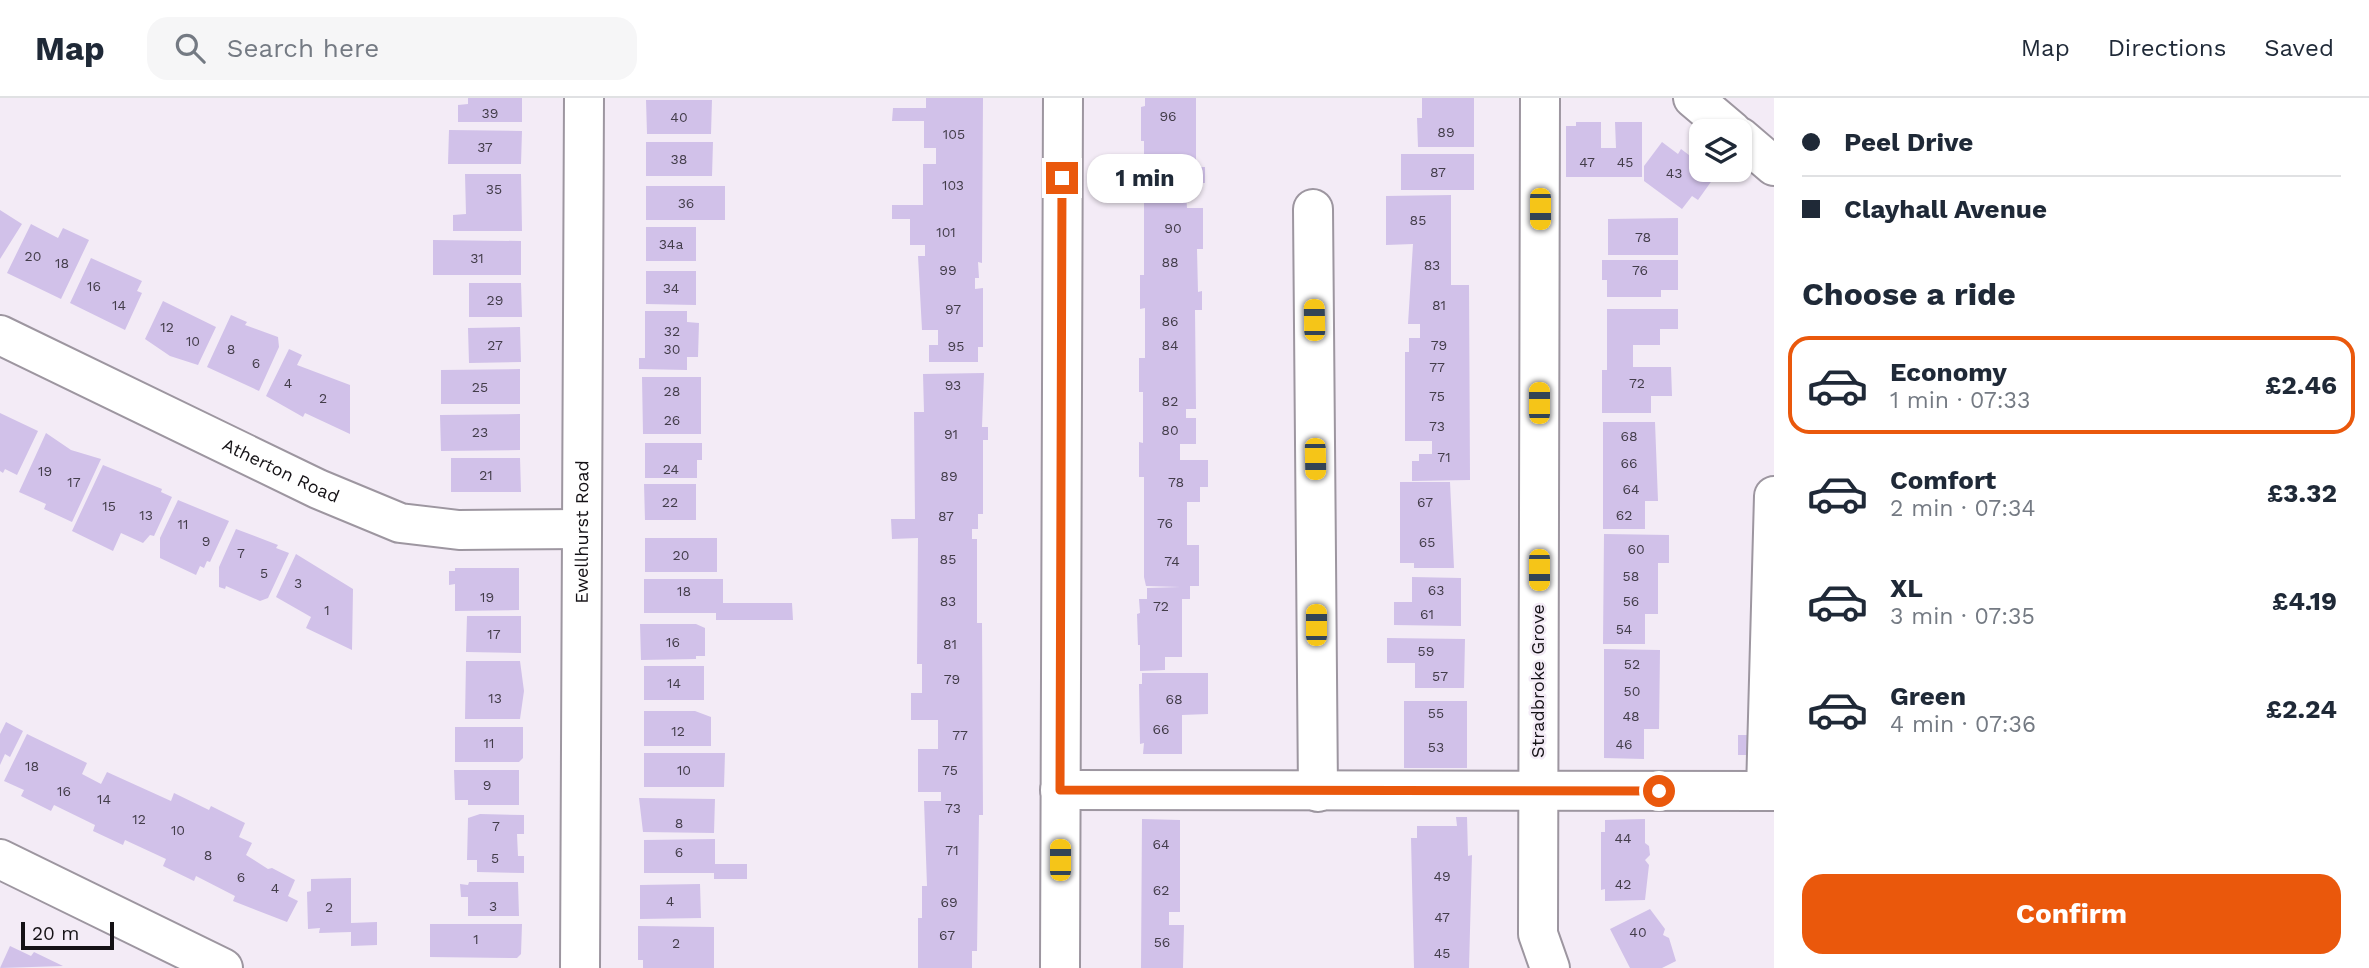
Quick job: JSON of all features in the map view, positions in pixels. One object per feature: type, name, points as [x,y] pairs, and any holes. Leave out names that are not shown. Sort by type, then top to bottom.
[{"type":"street","name":"Ewellhurst Road","points":[[580,968],[584,98]]},
{"type":"street","points":[[1060,968],[1063,98]]},
{"type":"street","name":"Stradbroke Grove","points":[[1540,98],[1538,934],[1550,968]]},
{"type":"street","points":[[1693,98],[1718,119]]},
{"type":"street","points":[[1752,147],[1774,166]]},
{"type":"street","points":[[1313,209],[1318,792]]},
{"type":"street","name":"Atherton Road","points":[[0,335],[318,489],[400,523],[459,530],[582,530]]},
{"type":"street","points":[[1060,790],[1770,791],[1774,496]]},
{"type":"street","points":[[0,859],[223,968]]},
{"type":"building","points":[[468,98],[522,98],[522,122],[458,122],[458,105],[468,104]]},
{"type":"building","points":[[926,98],[983,98],[982,263],[978,262],[979,278],[975,278],[975,289],[983,288],[983,347],[978,347],[978,362],[929,362],[929,345],[938,345],[938,330],[922,330],[918,256],[925,256],[925,245],[910,245],[910,219],[892,219],[892,205],[923,205],[923,164],[936,164],[936,148],[924,148],[924,121],[892,121],[893,108],[926,108]]},
{"type":"building","points":[[1145,98],[1196,98],[1196,167],[1205,167],[1205,183],[1192,183],[1192,192],[1186,192],[1187,208],[1203,208],[1203,249],[1197,249],[1198,292],[1202,291],[1202,310],[1195,310],[1196,409],[1186,409],[1186,418],[1196,418],[1196,444],[1180,444],[1180,460],[1208,460],[1208,487],[1200,487],[1200,502],[1187,502],[1187,545],[1199,545],[1199,586],[1190,586],[1190,599],[1182,599],[1182,657],[1165,657],[1165,670],[1140,671],[1137,614],[1140,613],[1139,599],[1147,599],[1147,588],[1180,587],[1146,586],[1144,577],[1144,477],[1139,477],[1139,442],[1143,443],[1143,392],[1139,392],[1139,358],[1145,358],[1145,308],[1140,309],[1140,275],[1144,275],[1144,175],[1148,176],[1148,167],[1144,166],[1144,141],[1141,141],[1141,107],[1145,106]]},
{"type":"building","points":[[1422,98],[1474,98],[1474,147],[1418,147],[1417,118],[1422,118]]},
{"type":"building","points":[[646,100],[712,100],[711,134],[647,134]]},
{"type":"building","points":[[1576,122],[1601,122],[1601,148],[1616,148],[1615,122],[1642,122],[1642,177],[1566,177],[1566,126],[1576,126]]},
{"type":"building","points":[[449,130],[522,131],[521,164],[448,164]]},
{"type":"building","points":[[646,142],[713,142],[712,176],[646,176]]},
{"type":"building","points":[[1662,142],[1678,154],[1681,149],[1689,155],[1689,182],[1711,182],[1698,200],[1692,196],[1682,209],[1644,181],[1644,166]]},
{"type":"building","points":[[1401,154],[1474,154],[1474,190],[1401,190]]},
{"type":"building","points":[[465,174],[521,174],[522,231],[453,231],[453,215],[466,214]]},
{"type":"building","points":[[646,186],[725,186],[725,220],[646,220]]},
{"type":"building","points":[[1451,195],[1451,285],[1469,285],[1470,480],[1412,481],[1412,461],[1419,461],[1419,454],[1432,454],[1432,441],[1405,441],[1405,352],[1409,352],[1409,338],[1420,338],[1420,324],[1408,324],[1413,244],[1386,245],[1386,196]]},
{"type":"building","points":[[0,210],[22,224],[0,259]]},
{"type":"building","points":[[1678,218],[1678,255],[1608,255],[1608,219]]},
{"type":"building","points":[[31,224],[58,238],[63,228],[89,240],[61,299],[7,273]]},
{"type":"building","points":[[646,227],[696,227],[696,261],[646,261]]},
{"type":"building","points":[[433,240],[521,241],[521,275],[433,275]]},
{"type":"building","points":[[91,258],[142,281],[137,291],[142,293],[125,330],[70,303]]},
{"type":"building","points":[[1602,260],[1678,260],[1678,290],[1661,290],[1661,297],[1607,297],[1607,280],[1602,280]]},
{"type":"building","points":[[646,271],[696,271],[696,305],[646,304]]},
{"type":"building","points":[[469,283],[521,283],[522,317],[469,317]]},
{"type":"building","points":[[163,301],[216,327],[198,365],[170,356],[145,339]]},
{"type":"building","points":[[1607,309],[1678,309],[1678,329],[1660,329],[1660,345],[1633,345],[1633,367],[1671,367],[1672,396],[1651,396],[1651,413],[1602,413],[1602,370],[1607,370]]},
{"type":"building","points":[[645,311],[687,311],[687,322],[699,323],[698,357],[687,357],[687,370],[639,369],[639,358],[645,358]]},
{"type":"building","points":[[231,315],[247,322],[245,325],[278,337],[279,347],[259,391],[207,367]]},
{"type":"building","points":[[520,327],[521,362],[469,363],[468,328]]},
{"type":"building","points":[[289,349],[302,355],[297,365],[350,385],[350,434],[305,413],[303,417],[266,396]]},
{"type":"building","points":[[520,369],[520,404],[441,404],[441,370]]},
{"type":"building","points":[[984,373],[982,427],[988,427],[988,440],[983,440],[983,514],[978,514],[978,529],[972,529],[972,539],[977,539],[977,623],[982,623],[983,815],[979,815],[977,951],[972,951],[972,968],[918,968],[918,918],[922,918],[922,886],[927,886],[924,801],[941,801],[941,792],[918,792],[918,749],[938,749],[938,720],[911,720],[911,693],[922,693],[922,664],[917,664],[918,538],[892,539],[891,519],[915,519],[914,412],[924,412],[923,374]]},
{"type":"building","points":[[642,377],[701,377],[701,434],[643,434]]},
{"type":"building","points":[[0,413],[38,431],[17,475],[5,469],[3,473],[0,471]]},
{"type":"building","points":[[520,414],[520,450],[441,451],[440,415]]},
{"type":"building","points":[[1603,422],[1655,422],[1658,501],[1645,501],[1645,529],[1603,529]]},
{"type":"building","points":[[46,433],[71,450],[101,459],[72,522],[44,509],[46,504],[19,492]]},
{"type":"building","points":[[645,443],[702,443],[702,460],[697,460],[697,478],[645,478]]},
{"type":"building","points":[[451,458],[520,458],[521,492],[451,492]]},
{"type":"building","points":[[103,465],[162,489],[161,492],[172,497],[154,536],[150,535],[143,543],[121,533],[113,551],[72,531]]},
{"type":"building","points":[[1400,482],[1450,482],[1454,568],[1414,568],[1414,563],[1400,563]]},
{"type":"building","points":[[644,484],[696,484],[696,520],[645,520]]},
{"type":"building","points":[[178,500],[229,521],[210,562],[207,561],[204,568],[200,566],[196,575],[160,558],[160,538]]},
{"type":"building","points":[[236,529],[278,545],[276,548],[289,553],[268,598],[260,601],[226,586],[225,589],[219,587],[219,567]]},
{"type":"building","points":[[1604,534],[1669,535],[1669,563],[1658,563],[1658,614],[1645,614],[1645,644],[1603,644]]},
{"type":"building","points":[[645,538],[717,538],[717,572],[645,572]]},
{"type":"building","points":[[296,554],[353,589],[352,650],[306,628],[311,617],[276,597]]},
{"type":"building","points":[[455,568],[519,568],[519,610],[455,611],[455,584],[449,585],[449,571],[455,571]]},
{"type":"building","points":[[1412,577],[1461,578],[1461,626],[1394,625],[1394,602],[1412,602]]},
{"type":"building","points":[[644,579],[723,579],[723,603],[792,603],[793,620],[716,620],[716,613],[644,613]]},
{"type":"building","points":[[467,616],[521,616],[521,653],[466,652]]},
{"type":"building","points":[[640,624],[696,624],[705,628],[705,656],[696,656],[696,659],[641,660]]},
{"type":"building","points":[[1387,638],[1465,639],[1464,688],[1415,688],[1415,663],[1387,663]]},
{"type":"building","points":[[1604,649],[1660,650],[1659,729],[1644,729],[1644,759],[1604,758]]},
{"type":"building","points":[[466,661],[520,661],[524,691],[520,719],[465,719]]},
{"type":"building","points":[[644,666],[704,666],[704,700],[644,700]]},
{"type":"building","points":[[1142,673],[1208,673],[1208,714],[1182,715],[1182,754],[1143,754],[1144,743],[1140,744],[1139,684],[1142,684]]},
{"type":"building","points":[[1404,701],[1467,701],[1467,768],[1404,768]]},
{"type":"building","points":[[644,711],[695,711],[711,717],[711,746],[644,746]]},
{"type":"building","points":[[6,722],[23,731],[10,757],[5,754],[0,765],[0,734]]},
{"type":"building","points":[[455,727],[523,727],[523,758],[519,762],[455,762]]},
{"type":"building","points":[[27,734],[87,763],[82,774],[101,784],[107,772],[171,801],[174,793],[209,810],[211,806],[245,823],[239,837],[252,843],[246,855],[268,869],[272,868],[295,880],[288,896],[298,901],[287,922],[233,901],[235,896],[196,876],[194,881],[163,866],[166,859],[125,840],[123,845],[93,831],[95,825],[54,805],[51,811],[21,796],[24,790],[4,781]]},
{"type":"building","points":[[1738,735],[1754,735],[1754,755],[1738,755]]},
{"type":"building","points":[[644,753],[725,753],[724,787],[644,787]]},
{"type":"building","points":[[454,770],[519,770],[519,805],[468,805],[468,800],[455,800]]},
{"type":"building","points":[[639,798],[715,799],[714,833],[643,832]]},
{"type":"building","points":[[480,814],[524,815],[524,834],[517,834],[518,856],[524,856],[524,873],[477,872],[477,860],[467,860],[468,818]]},
{"type":"building","points":[[1456,817],[1467,817],[1468,856],[1472,855],[1469,968],[1414,968],[1411,838],[1417,838],[1417,826],[1457,826]]},
{"type":"building","points":[[1142,819],[1180,820],[1180,912],[1169,912],[1169,925],[1184,925],[1183,968],[1141,968]]},
{"type":"building","points":[[1645,819],[1645,843],[1649,846],[1650,855],[1645,860],[1649,865],[1645,900],[1605,901],[1605,889],[1601,890],[1601,832],[1605,832],[1605,820]]},
{"type":"building","points":[[715,839],[715,864],[747,864],[747,879],[714,879],[714,873],[644,873],[644,840]]},
{"type":"building","points":[[351,878],[351,923],[377,922],[377,945],[351,946],[351,932],[319,933],[320,928],[308,929],[307,892],[311,891],[311,879]]},
{"type":"building","points":[[469,882],[518,882],[519,916],[468,916],[468,897],[461,897],[460,884],[468,885]]},
{"type":"building","points":[[700,884],[701,918],[640,919],[640,885]]},
{"type":"building","points":[[1650,909],[1665,929],[1663,935],[1669,938],[1676,961],[1662,968],[1630,968],[1610,929]]},
{"type":"building","points":[[430,924],[522,924],[521,954],[517,958],[430,957]]},
{"type":"building","points":[[638,926],[714,927],[714,968],[643,968],[643,960],[638,960]]},
{"type":"building","points":[[10,946],[31,956],[34,952],[63,966],[0,968]]},
{"type":"route","points":[[1062,178],[1060,790],[1659,791]]}]
